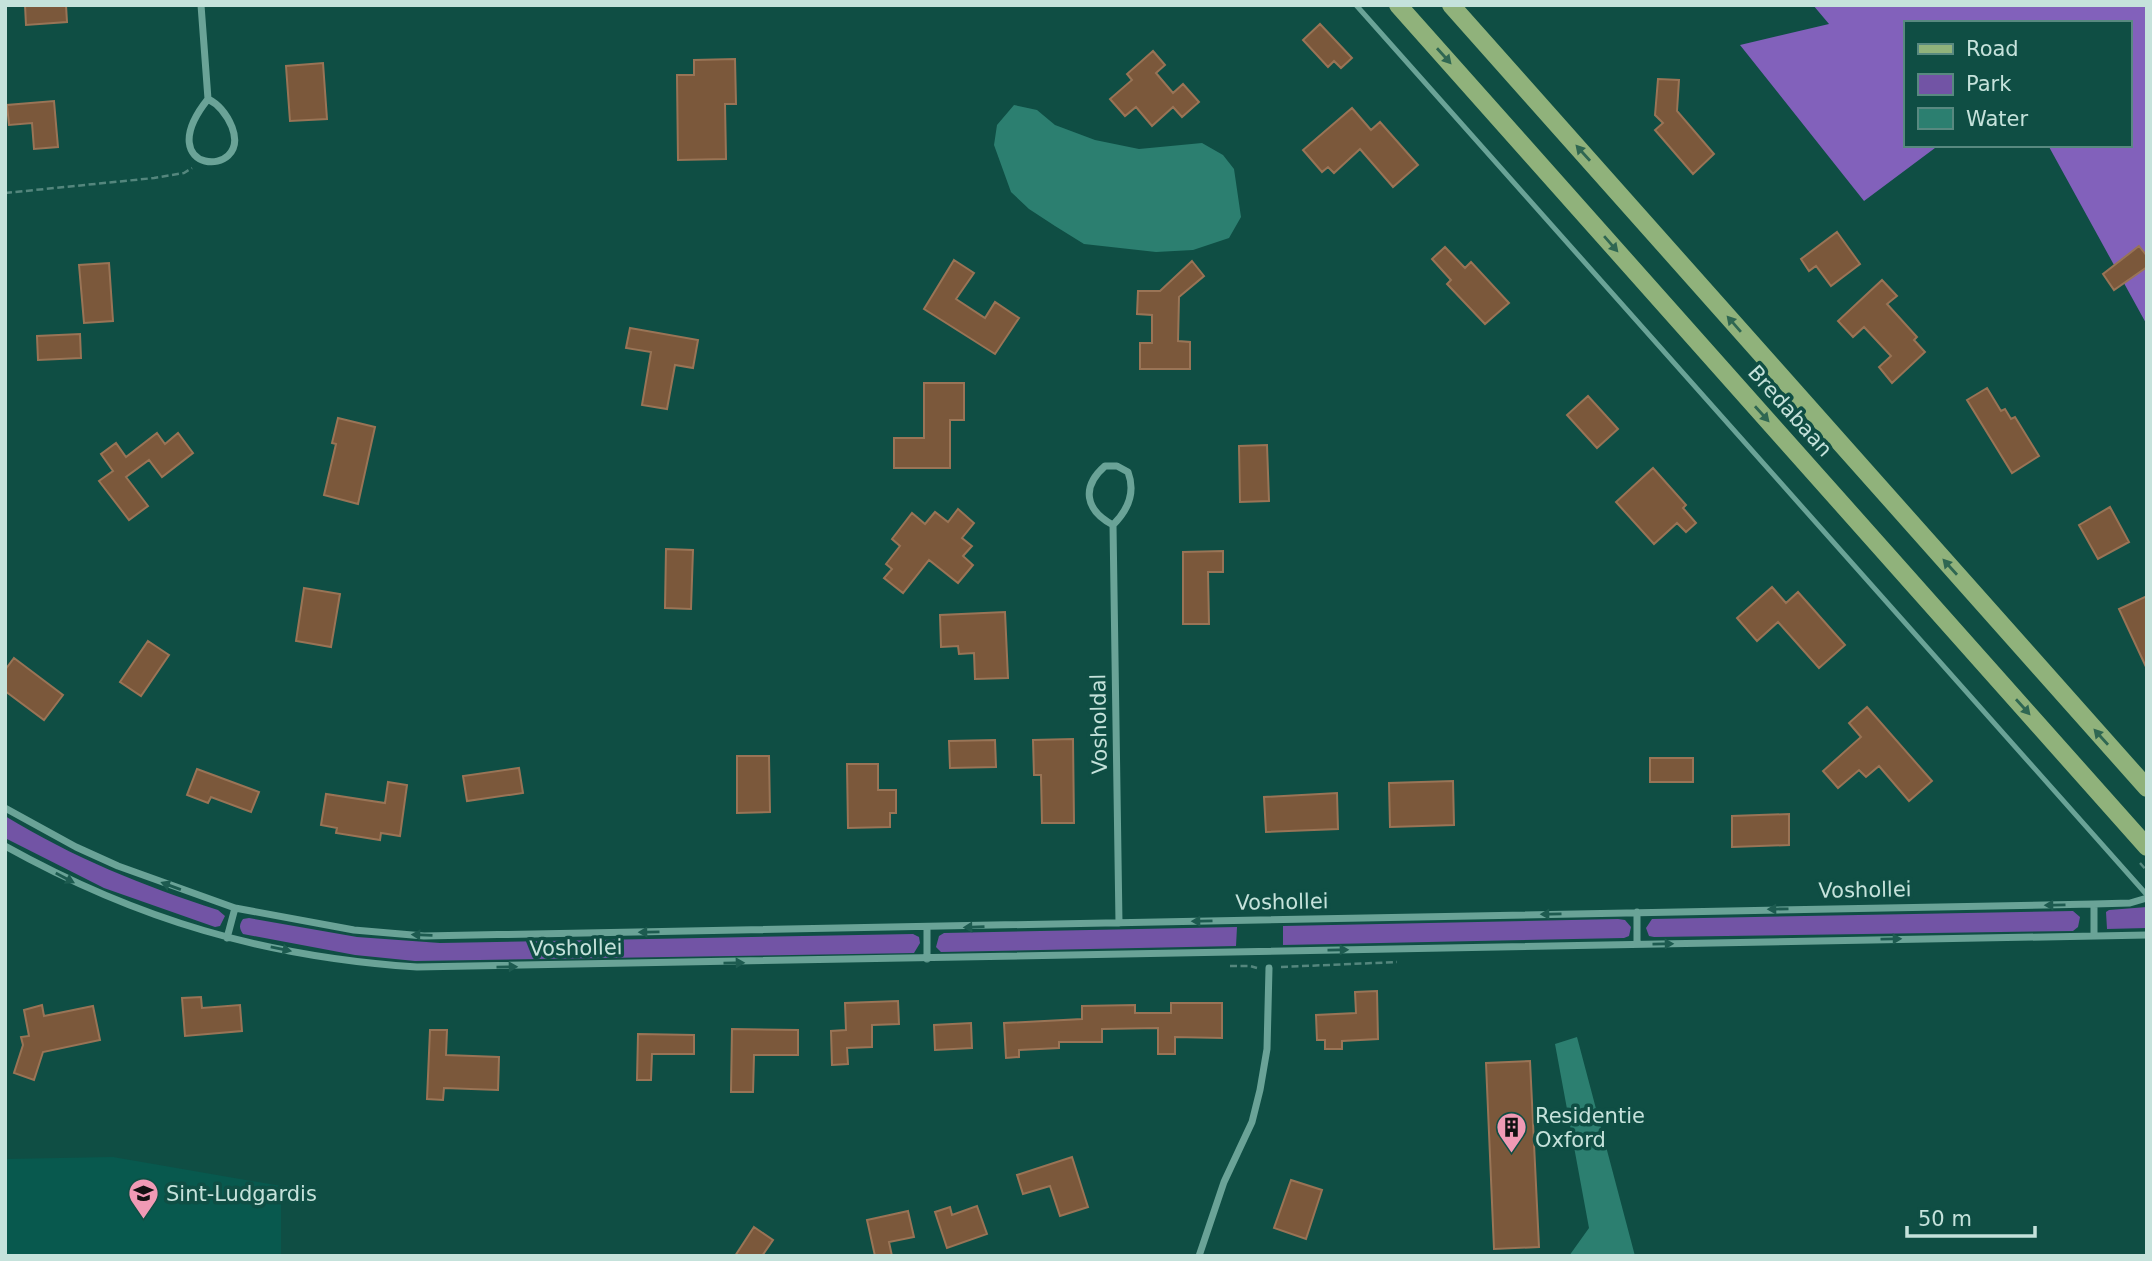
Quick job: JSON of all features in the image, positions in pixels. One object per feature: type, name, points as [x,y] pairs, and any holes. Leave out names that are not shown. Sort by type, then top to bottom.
[{"type":"main road","name":"Bredabaan","points":[[1398,5],[2147,847]]},
{"type":"main road","name":"Bredabaan","points":[[1451,5],[2147,788]]},
{"type":"street","points":[[201,5],[208,99],[200,109],[189,136],[190,148],[196,158],[212,163],[224,159],[232,149],[234,134],[224,111],[208,99]]},
{"type":"street","points":[[1105,466],[1128,472],[1132,483],[1130,498],[1123,515],[1113,525],[1105,521],[1090,503],[1089,488],[1094,476],[1105,466]]},
{"type":"street","name":"Vosholdal","points":[[1113,525],[1119,923]]},
{"type":"street","name":"Voshollei","points":[[5,808],[76,847],[118,866],[235,908],[355,930],[424,936],[2094,904],[2130,903],[2147,897]]},
{"type":"street","name":"Voshollei","points":[[5,846],[78,884],[131,907],[227,938],[370,964],[416,967],[2147,935]]},
{"type":"street","points":[[2094,904],[2094,934]]},
{"type":"street","points":[[227,938],[235,908]]},
{"type":"street","points":[[1637,912],[1637,944]]},
{"type":"street","points":[[927,928],[927,959]]},
{"type":"street","points":[[1199,1256],[1224,1182],[1252,1122],[1260,1090],[1267,1049],[1269,968]]},
{"type":"lane","points":[[1356,5],[2147,897]]},
{"type":"path","points":[[5,193],[153,178],[184,173],[203,162]]},
{"type":"shaded area","points":[[1813,5],[2147,5],[2147,325],[2049,147],[2131,147],[2131,21],[1904,21],[1904,147],[1936,147],[1864,201],[1740,45],[1829,24]]},
{"type":"shaded area","name":"Sint-Ludgardis","points":[[113,1157],[281,1186],[281,1256],[5,1256],[5,1159]]},
{"type":"green space","points":[[5,816],[82,857],[135,881],[218,910],[225,916],[220,926],[215,927],[104,888],[5,838]]},
{"type":"green space","points":[[2147,907],[2147,928],[2107,929],[2106,912],[2109,910]]},
{"type":"green space","points":[[2073,911],[2080,917],[2078,927],[2073,931],[1654,937],[1649,936],[1646,928],[1652,919]]},
{"type":"green space","points":[[243,919],[357,937],[440,943],[913,934],[919,937],[920,943],[914,953],[415,961],[355,955],[243,934],[241,923]]},
{"type":"green space","points":[[1625,920],[1631,927],[1629,936],[1283,945],[1283,926]]},
{"type":"green space","points":[[1237,927],[1236,946],[941,952],[936,947],[939,936],[944,933]]},
{"type":"water","points":[[1014,105],[1037,110],[1055,125],[1095,140],[1139,149],[1202,143],[1223,155],[1234,169],[1241,217],[1229,238],[1193,250],[1156,252],[1084,244],[1029,209],[1011,192],[994,145],[997,125]]},
{"type":"water","points":[[1577,1037],[1635,1256],[1569,1256],[1589,1228],[1555,1044]]},
{"type":"building","points":[[25,5],[66,5],[67,22],[26,25]]},
{"type":"building","points":[[1320,24],[1352,58],[1341,68],[1334,61],[1328,67],[1303,40]]},
{"type":"building","points":[[1153,51],[1165,65],[1156,73],[1173,93],[1183,84],[1199,102],[1182,117],[1173,107],[1152,126],[1136,107],[1125,116],[1110,99],[1132,80],[1127,74]]},
{"type":"building","points":[[735,59],[736,104],[725,104],[726,159],[678,160],[677,75],[694,75],[694,60]]},
{"type":"building","points":[[323,63],[327,119],[290,121],[286,66]]},
{"type":"building","points":[[1658,79],[1679,80],[1677,111],[1714,154],[1693,174],[1655,130],[1663,123],[1655,115]]},
{"type":"building","points":[[54,101],[58,147],[34,149],[32,123],[9,125],[7,105]]},
{"type":"building","points":[[1352,108],[1371,130],[1380,122],[1418,165],[1393,187],[1360,149],[1334,173],[1328,167],[1322,172],[1303,150]]},
{"type":"building","points":[[1837,232],[1860,264],[1831,286],[1816,266],[1809,271],[1801,259]]},
{"type":"building","points":[[2139,246],[2147,256],[2147,267],[2114,290],[2103,274]]},
{"type":"building","points":[[1445,247],[1465,268],[1471,262],[1509,303],[1485,324],[1447,284],[1451,280],[1432,259]]},
{"type":"building","points":[[954,260],[974,273],[956,299],[985,318],[995,302],[1019,318],[995,354],[924,309]]},
{"type":"building","points":[[1192,261],[1204,276],[1179,297],[1178,341],[1190,342],[1190,369],[1140,369],[1140,343],[1152,343],[1152,315],[1137,314],[1138,291],[1160,291]]},
{"type":"building","points":[[109,263],[113,321],[84,323],[79,265]]},
{"type":"building","points":[[1882,280],[1897,296],[1887,304],[1917,337],[1914,340],[1925,352],[1892,383],[1879,367],[1891,356],[1864,327],[1853,337],[1838,321]]},
{"type":"building","points":[[630,328],[698,340],[693,368],[675,365],[667,409],[642,405],[651,352],[626,348]]},
{"type":"building","points":[[80,334],[81,358],[38,360],[37,336]]},
{"type":"building","points":[[924,383],[964,383],[964,420],[950,420],[950,468],[894,468],[894,438],[924,438]]},
{"type":"building","points":[[1987,388],[2001,411],[2005,409],[2011,419],[2015,417],[2039,456],[2012,473],[1967,400]]},
{"type":"building","points":[[1588,396],[1618,429],[1597,448],[1567,415]]},
{"type":"building","points":[[338,418],[375,427],[358,504],[324,495],[336,444],[332,443]]},
{"type":"building","points":[[157,433],[165,444],[178,433],[193,453],[162,477],[149,460],[126,477],[148,506],[129,520],[99,481],[113,471],[101,454],[116,443],[126,457]]},
{"type":"building","points":[[1267,445],[1269,501],[1240,502],[1239,446]]},
{"type":"building","points":[[1653,468],[1686,505],[1683,508],[1696,523],[1686,532],[1677,523],[1654,544],[1616,502]]},
{"type":"building","points":[[2110,507],[2129,542],[2098,559],[2079,525]]},
{"type":"building","points":[[958,509],[974,523],[962,538],[972,546],[963,556],[973,565],[958,583],[929,560],[903,593],[884,578],[892,569],[886,564],[900,546],[892,539],[912,513],[925,524],[935,512],[948,522]]},
{"type":"building","points":[[666,549],[693,550],[691,609],[665,608]]},
{"type":"building","points":[[1223,551],[1223,572],[1208,572],[1209,624],[1183,624],[1183,552]]},
{"type":"building","points":[[1772,587],[1786,603],[1798,592],[1845,645],[1819,668],[1778,622],[1757,641],[1737,618]]},
{"type":"building","points":[[304,588],[340,594],[331,647],[296,641]]},
{"type":"building","points":[[2147,596],[2147,669],[2119,609]]},
{"type":"building","points":[[1005,612],[1008,678],[975,679],[974,653],[959,654],[958,646],[941,647],[940,615]]},
{"type":"building","points":[[148,641],[169,655],[141,696],[120,682]]},
{"type":"building","points":[[14,658],[63,695],[44,720],[5,691],[5,670]]},
{"type":"building","points":[[1867,707],[1932,781],[1909,801],[1879,766],[1866,777],[1859,770],[1838,788],[1823,771],[1861,737],[1849,723]]},
{"type":"building","points":[[1073,739],[1074,823],[1042,823],[1041,775],[1034,775],[1033,740]]},
{"type":"building","points":[[995,740],[996,767],[950,768],[949,741]]},
{"type":"building","points":[[737,756],[769,756],[770,812],[737,813]]},
{"type":"building","points":[[1650,758],[1693,758],[1693,782],[1650,782]]},
{"type":"building","points":[[847,764],[878,764],[878,790],[896,790],[896,813],[890,813],[890,827],[848,828]]},
{"type":"building","points":[[519,768],[523,793],[467,801],[463,776]]},
{"type":"building","points":[[197,769],[259,792],[251,812],[211,797],[208,803],[187,795]]},
{"type":"building","points":[[1453,781],[1454,825],[1390,827],[1389,783]]},
{"type":"building","points":[[388,782],[407,785],[400,836],[381,833],[380,840],[336,833],[337,828],[321,825],[326,794],[385,803]]},
{"type":"building","points":[[1337,793],[1338,829],[1266,832],[1264,797]]},
{"type":"building","points":[[1789,814],[1789,845],[1732,847],[1732,816]]},
{"type":"building","points":[[1377,991],[1378,1039],[1342,1041],[1342,1049],[1325,1049],[1325,1040],[1317,1040],[1316,1015],[1356,1013],[1355,992]]},
{"type":"building","points":[[201,997],[202,1008],[240,1005],[242,1031],[185,1036],[182,998]]},
{"type":"building","points":[[898,1001],[899,1024],[872,1025],[872,1047],[847,1048],[848,1064],[832,1065],[831,1031],[846,1030],[845,1003]]},
{"type":"building","points":[[1171,1003],[1222,1003],[1222,1038],[1175,1037],[1175,1054],[1158,1054],[1158,1028],[1102,1029],[1102,1042],[1059,1042],[1059,1048],[1019,1050],[1019,1057],[1006,1058],[1004,1023],[1082,1019],[1082,1006],[1135,1005],[1135,1013],[1171,1013]]},
{"type":"building","points":[[42,1005],[44,1016],[93,1006],[100,1040],[43,1052],[34,1080],[14,1073],[23,1045],[21,1037],[29,1036],[24,1010]]},
{"type":"building","points":[[971,1023],[972,1048],[935,1050],[934,1025]]},
{"type":"building","points":[[732,1029],[798,1030],[798,1055],[754,1055],[753,1092],[731,1092]]},
{"type":"building","points":[[430,1030],[447,1030],[446,1055],[499,1057],[498,1090],[444,1088],[443,1100],[427,1099]]},
{"type":"building","points":[[638,1034],[694,1035],[694,1054],[652,1054],[651,1080],[637,1080]]},
{"type":"building","name":"Residentie Oxford","points":[[1530,1061],[1539,1247],[1494,1249],[1486,1063]]},
{"type":"building","points":[[1072,1157],[1088,1207],[1060,1216],[1050,1186],[1023,1194],[1017,1175]]},
{"type":"building","points":[[1291,1180],[1322,1190],[1306,1239],[1274,1228]]},
{"type":"building","points":[[977,1206],[987,1234],[947,1248],[935,1212],[950,1207],[952,1215]]},
{"type":"building","points":[[908,1211],[914,1237],[889,1242],[892,1256],[875,1256],[867,1220]]},
{"type":"building","points":[[754,1227],[773,1240],[762,1256],[735,1256]]},
{"type":"place","name":"Residentie Oxford","points":[[1512,1155]]},
{"type":"place","name":"Sint-Ludgardis","points":[[143,1221]]}]
